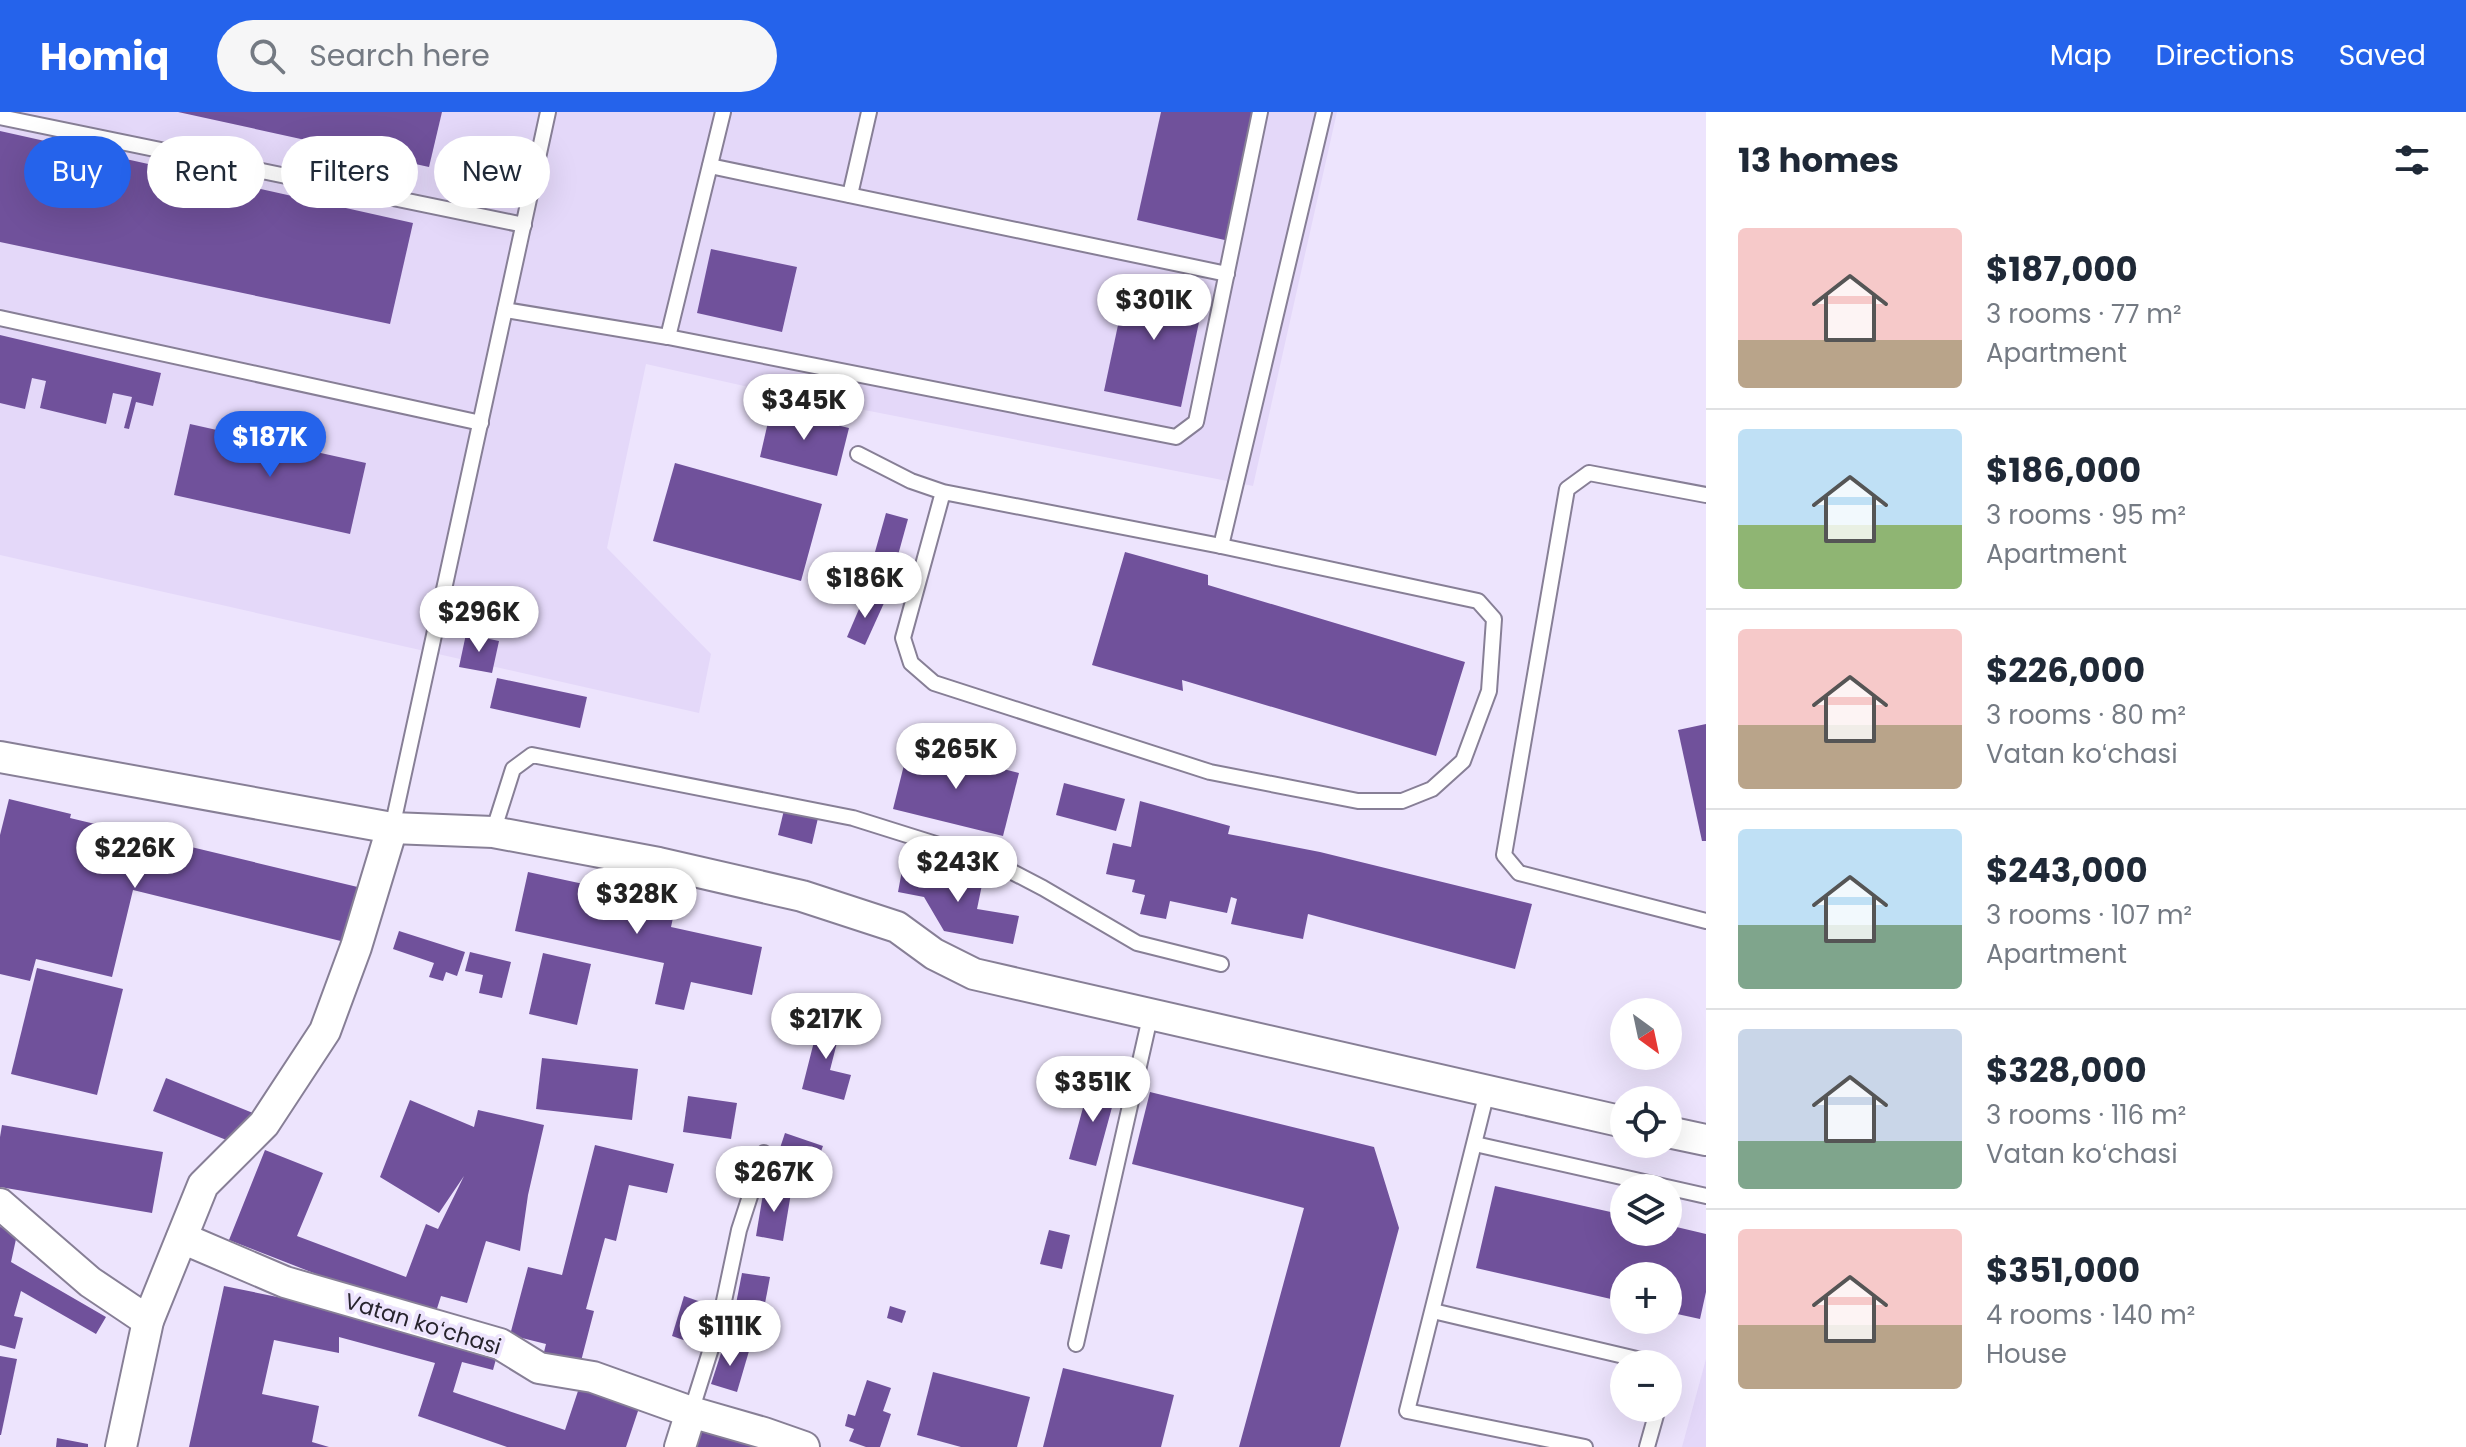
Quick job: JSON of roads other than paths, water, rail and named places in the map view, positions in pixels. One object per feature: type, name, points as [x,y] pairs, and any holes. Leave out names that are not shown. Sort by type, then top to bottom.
[{"type":"street","points":[[0,757],[392,828],[493,832],[659,863],[802,896],[897,927],[934,954],[974,974],[1610,1119]]},
{"type":"street","points":[[121,1447],[148,1321],[203,1185],[264,1124],[325,1031],[356,947],[392,828]]},
{"type":"street","points":[[1682,1135],[1706,1140]]},
{"type":"street","points":[[0,1204],[90,1282],[148,1321]]},
{"type":"street","name":"Vatan koʻchasi","points":[[182,1238],[285,1282],[500,1344],[539,1368],[593,1377],[804,1447]]},
{"type":"street","points":[[680,1447],[691,1412]]},
{"type":"lane","points":[[392,828],[548,112]]},
{"type":"lane","points":[[668,337],[723,112]]},
{"type":"lane","points":[[850,195],[869,112]]},
{"type":"lane","points":[[505,310],[668,337],[1176,437],[1196,422],[1260,112]]},
{"type":"lane","points":[[1221,546],[1324,112]]},
{"type":"lane","points":[[0,117],[524,225]]},
{"type":"lane","points":[[710,166],[1227,274]]},
{"type":"lane","points":[[0,318],[481,423]]},
{"type":"lane","points":[[858,454],[911,481],[943,492],[1221,546],[1478,601],[1494,619],[1489,691],[1463,761],[1432,789],[1402,801],[1358,801],[1210,772],[934,683],[911,663],[903,638],[943,492]]},
{"type":"lane","points":[[1706,495],[1589,473],[1567,489],[1504,855],[1519,873],[1706,921]]},
{"type":"lane","points":[[493,832],[513,769],[532,755],[853,818],[993,862],[1137,943],[1221,964]]},
{"type":"lane","points":[[1076,1344],[1151,1013]]},
{"type":"lane","points":[[1487,1092],[1407,1411],[1585,1447]]},
{"type":"lane","points":[[1475,1144],[1706,1196]]},
{"type":"lane","points":[[691,1412],[720,1320],[739,1230],[764,1153]]},
{"type":"lane","points":[[1433,1311],[1610,1353]]},
{"type":"lane","points":[[1647,1447],[1654,1422]]}]
